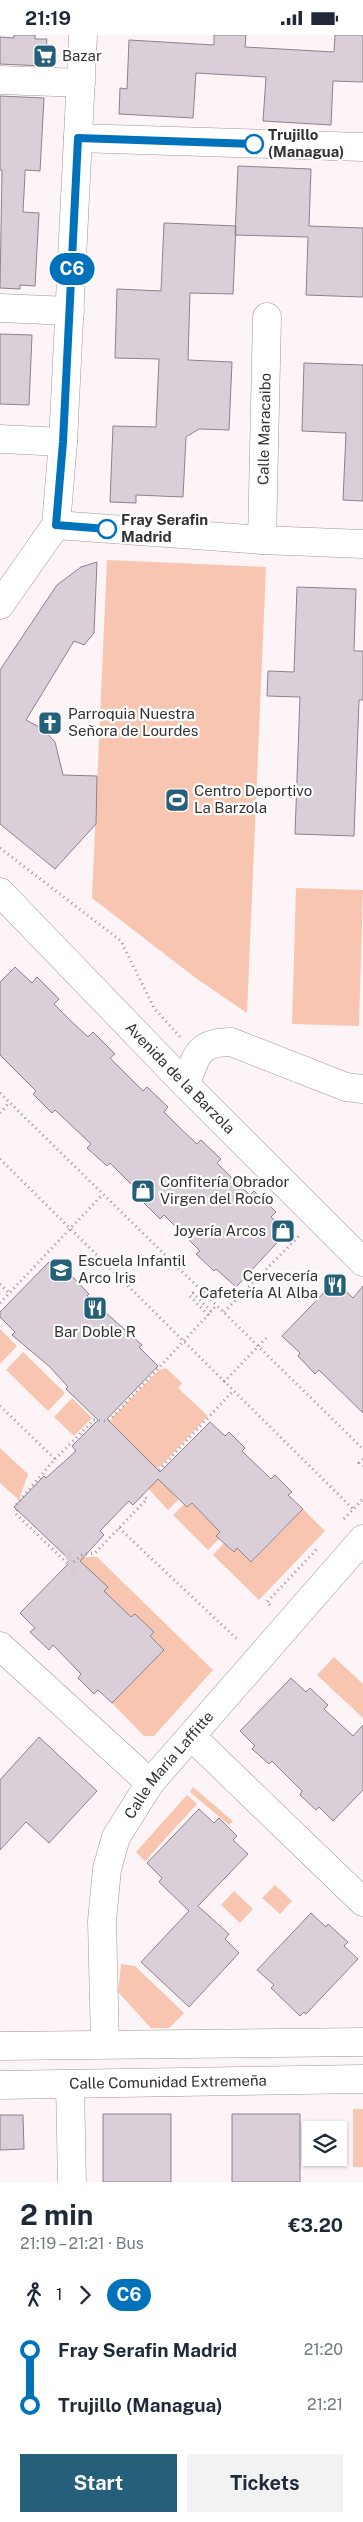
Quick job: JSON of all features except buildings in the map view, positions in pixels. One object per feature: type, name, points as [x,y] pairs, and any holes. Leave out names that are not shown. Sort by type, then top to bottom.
[{"type":"street","points":[[0,605],[56,525],[63,442],[83,35]]},
{"type":"street","points":[[0,79],[80,83]]},
{"type":"street","points":[[78,138],[363,147]]},
{"type":"street","points":[[0,308],[70,311]]},
{"type":"street","name":"Calle Maracaibo","points":[[262,540],[267,317]]},
{"type":"street","points":[[0,439],[63,442]]},
{"type":"street","points":[[56,525],[262,540],[363,543]]},
{"type":"street","name":"Avenida de la Barzola","points":[[0,892],[186,1085],[363,1262]]},
{"type":"street","points":[[186,1085],[196,1055],[214,1042],[231,1042],[346,1087],[363,1089]]},
{"type":"street","name":"Calle María Laffitte","points":[[104,2045],[102,1921],[107,1869],[116,1837],[150,1783],[363,1539]]},
{"type":"street","points":[[0,1646],[150,1783]]},
{"type":"street","points":[[191,1736],[363,1902]]},
{"type":"street","points":[[0,2046],[363,2043]]},
{"type":"street","name":"Calle Comunidad Extremeña","points":[[0,2085],[363,2079]]},
{"type":"street","points":[[70,2085],[72,2182]]},
{"type":"path","points":[[1,1095],[363,1449]]},
{"type":"path","points":[[0,1113],[10,1102]]},
{"type":"path","points":[[0,1159],[353,1509],[363,1499]]},
{"type":"path","points":[[0,1303],[103,1194]]},
{"type":"path","points":[[224,1313],[300,1235]]},
{"type":"path","points":[[0,1284],[9,1293]]},
{"type":"path","points":[[68,1564],[15,1513],[16,1505],[55,1459],[94,1420],[107,1421],[208,1315],[190,1297],[193,1293],[212,1311],[216,1305]]},
{"type":"path","points":[[224,1382],[268,1336]]},
{"type":"path","points":[[159,1470],[234,1391]]},
{"type":"path","points":[[0,1406],[55,1459]]},
{"type":"path","points":[[363,1459],[359,1463],[363,1467]]},
{"type":"path","points":[[74,1561],[82,1553],[95,1553],[147,1499],[142,1495]]},
{"type":"path","points":[[119,1528],[242,1643]]},
{"type":"shaded area","name":"Centro Deportivo La Barzola","points":[[107,560],[266,567],[247,1013],[197,979],[92,898]]},
{"type":"shaded area","points":[[296,888],[363,890],[359,1026],[292,1024]]},
{"type":"shaded area","points":[[0,1329],[17,1346],[0,1364]]},
{"type":"shaded area","points":[[23,1352],[65,1393],[48,1411],[6,1370]]},
{"type":"shaded area","points":[[166,1368],[182,1383],[178,1388],[208,1416],[160,1467],[156,1468],[111,1422],[111,1419],[159,1370]]},
{"type":"shaded area","points":[[72,1398],[92,1418],[74,1436],[54,1417]]},
{"type":"shaded area","points":[[0,1448],[28,1474],[19,1500],[0,1483]]},
{"type":"shaded area","points":[[158,1474],[179,1499],[168,1510],[146,1486]]},
{"type":"shaded area","points":[[192,1503],[220,1532],[219,1539],[208,1550],[173,1515],[184,1504],[188,1507]]},
{"type":"shaded area","points":[[303,1509],[325,1531],[259,1600],[213,1555],[224,1543],[233,1552],[237,1548],[252,1562]]},
{"type":"shaded area","points":[[81,1557],[97,1557],[213,1670],[154,1736],[144,1736],[112,1703],[164,1650],[150,1636],[135,1614],[131,1617],[104,1591],[108,1587],[89,1570],[76,1563]]},
{"type":"shaded area","points":[[334,1657],[363,1684],[363,1718],[317,1675]]},
{"type":"shaded area","points":[[193,1787],[233,1821],[229,1825],[190,1792]]},
{"type":"shaded area","points":[[187,1795],[197,1804],[145,1861],[136,1852]]},
{"type":"shaded area","points":[[275,1885],[292,1901],[280,1914],[262,1898]]},
{"type":"shaded area","points":[[234,1891],[253,1909],[240,1923],[221,1905]]},
{"type":"shaded area","points":[[121,1964],[135,1966],[184,2013],[169,2028],[151,2028],[118,1992]]},
{"type":"shaded area","points":[[353,2109],[363,2109],[363,2167],[353,2167]]},
{"type":"tunnel","points":[[68,1564],[74,1562]]},
{"type":"bus line","name":"C6","points":[[107,529],[56,525],[63,442],[78,138],[254,144]]},
{"type":"place","name":"Bazar","points":[[45,56]]},
{"type":"place","name":"Trujillo (Managua)","points":[[254,144]]},
{"type":"place","name":"Fray Serafin Madrid","points":[[107,529]]},
{"type":"place","name":"Parroquia Nuestra Señora de Lourdes","points":[[50,723]]},
{"type":"place","name":"Centro Deportivo La Barzola","points":[[177,800]]},
{"type":"place","name":"Confitería Obrador Virgen del Rocío","points":[[143,1191]]},
{"type":"place","name":"Joyería Arcos","points":[[283,1231]]},
{"type":"place","name":"Escuela Infantil Arco Iris","points":[[61,1270]]},
{"type":"place","name":"Cervecería Cafetería Al Alba","points":[[335,1285]]},
{"type":"place","name":"Bar Doble R","points":[[95,1308]]}]
